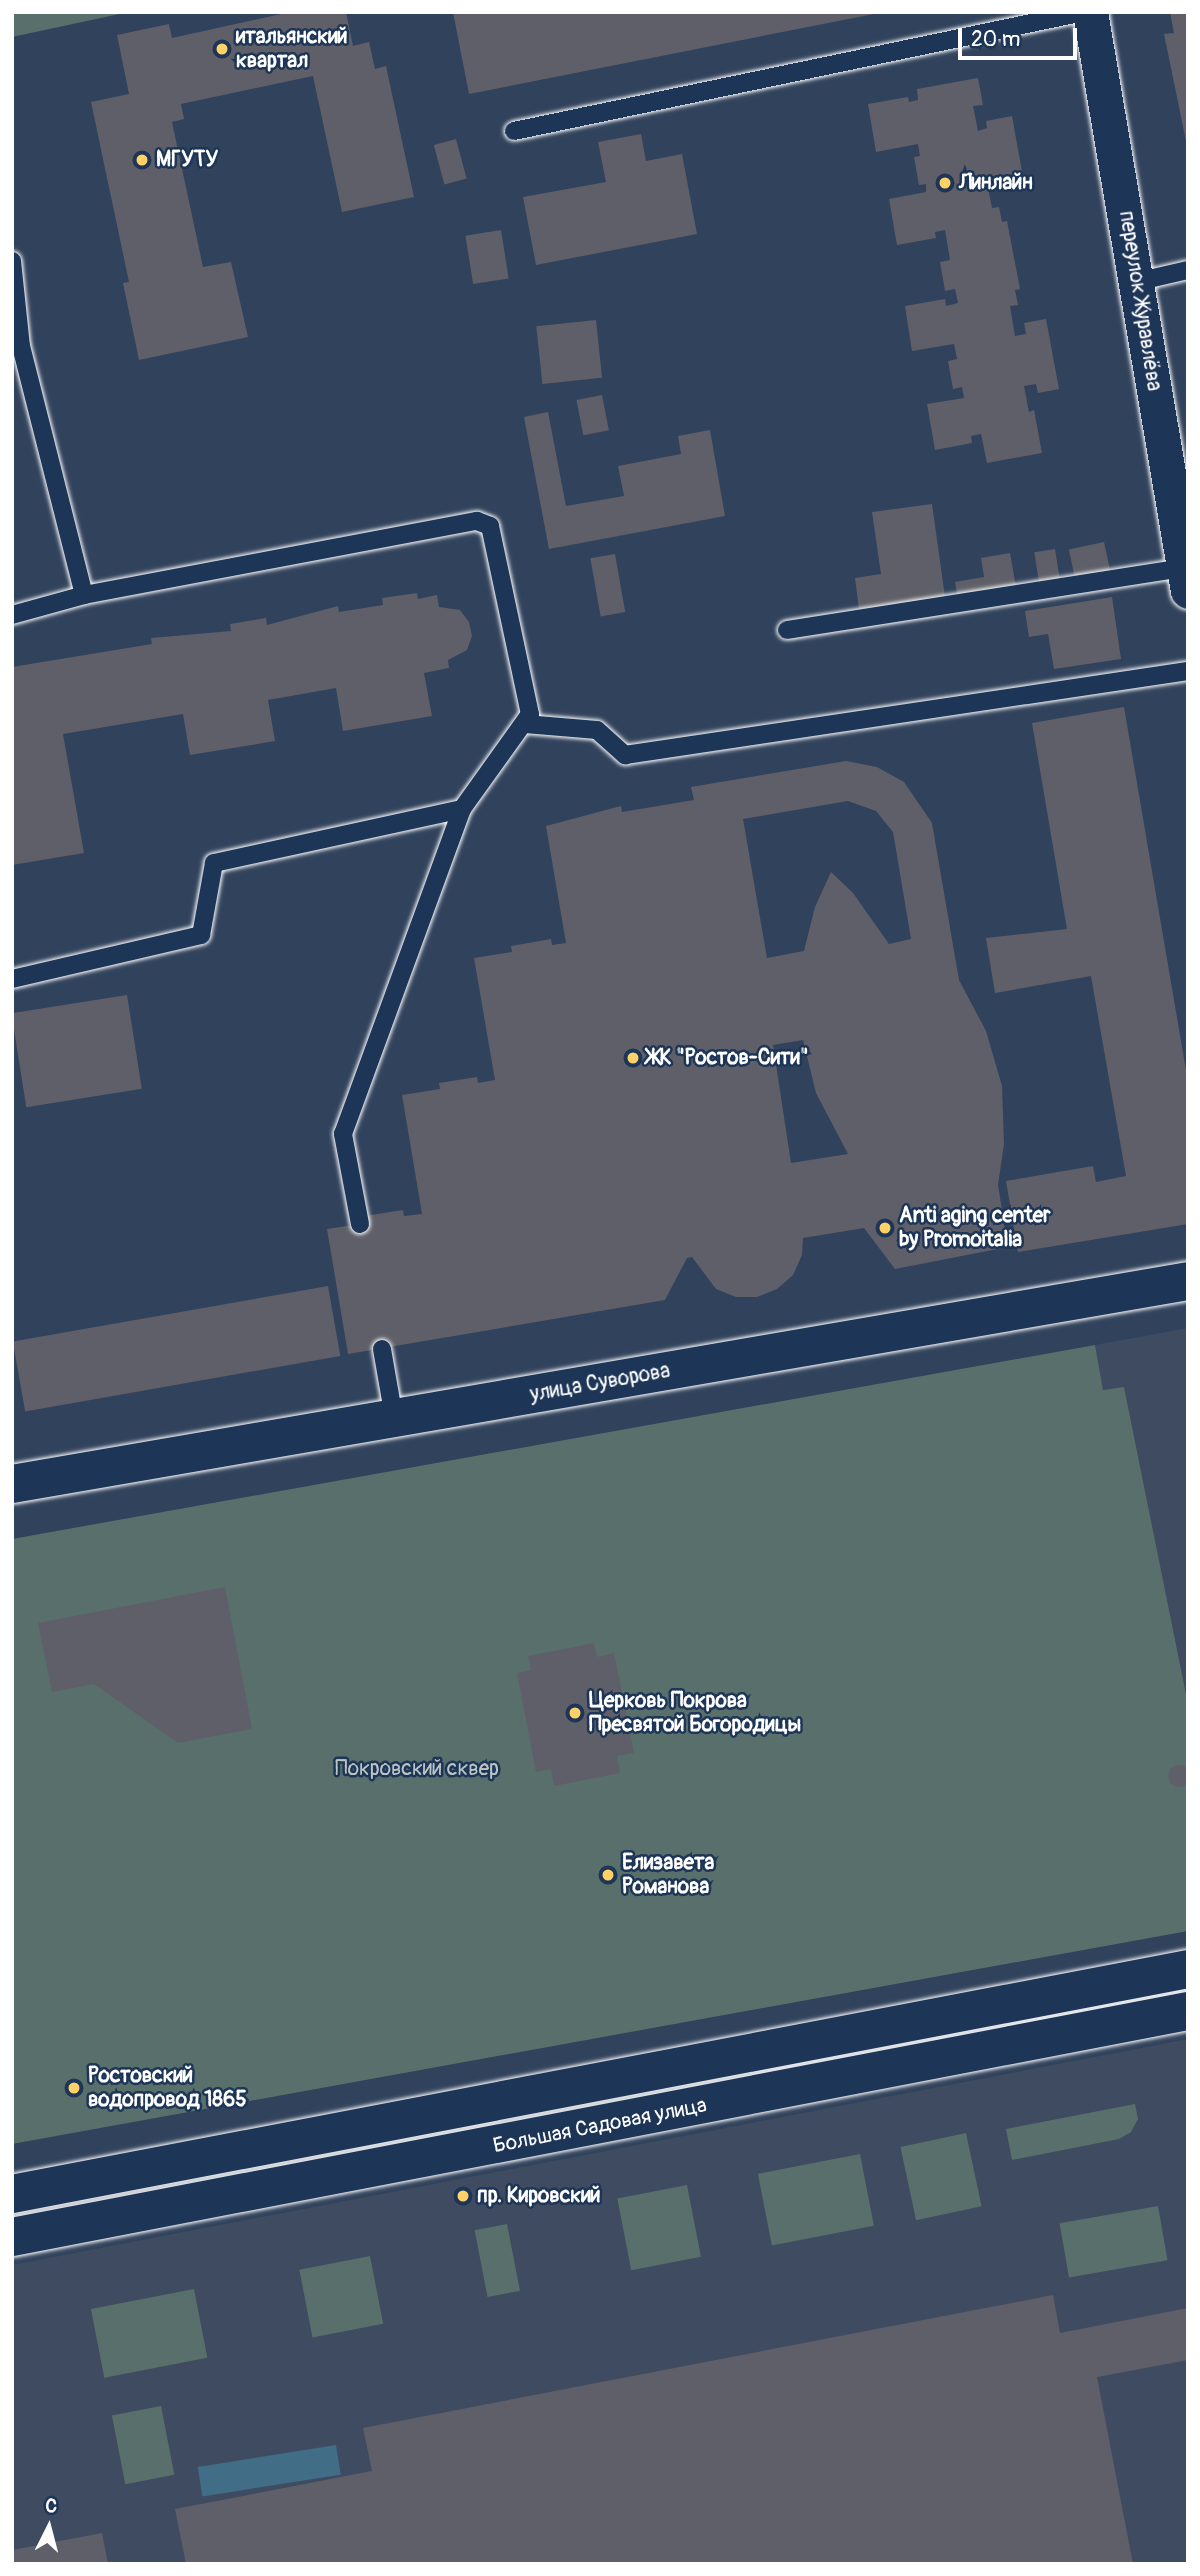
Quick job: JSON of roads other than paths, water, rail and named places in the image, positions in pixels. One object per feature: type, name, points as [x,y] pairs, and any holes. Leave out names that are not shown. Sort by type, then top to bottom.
[{"type":"main road","name":"улица Суворова","points":[[12,1484],[1188,1281]]},
{"type":"main road","name":"Большая Садовая улица","points":[[12,2194],[1188,1969]]},
{"type":"main road","name":"Большая Садовая улица","points":[[12,2237],[1188,2011]]},
{"type":"street","name":"переулок Журавлёва","points":[[1090,12],[1186,579]]},
{"type":"lane","points":[[514,131],[1084,12]]},
{"type":"lane","points":[[12,261],[21,346],[85,595]]},
{"type":"lane","points":[[1136,282],[1188,270]]},
{"type":"lane","points":[[12,615],[85,595],[477,521],[490,526],[530,714],[463,809],[344,1134],[360,1224]]},
{"type":"lane","points":[[787,630],[1186,579]]},
{"type":"lane","points":[[525,724],[597,730],[625,755],[1188,671]]},
{"type":"lane","points":[[12,979],[201,935],[214,863],[463,809]]},
{"type":"lane","points":[[382,1349],[394,1418]]},
{"type":"place","name":"итальянский квартал","points":[[222,49]]},
{"type":"place","name":"МГУТУ","points":[[142,160]]},
{"type":"place","name":"Линлайн","points":[[945,183]]},
{"type":"place","name":"ЖК \"Ростов-Сити\"","points":[[633,1058]]},
{"type":"place","name":"Anti aging center by Promoitalia","points":[[885,1228]]},
{"type":"place","name":"Церковь Покрова Пресвятой Богородицы","points":[[575,1713]]},
{"type":"place","name":"Елизавета Романова","points":[[608,1875]]},
{"type":"place","name":"Ростовский водопровод 1865","points":[[74,2088]]},
{"type":"place","name":"пр. Кировский","points":[[463,2196]]},
{"type":"park label","name":"Покровский сквер","points":[[417,1769]]}]
